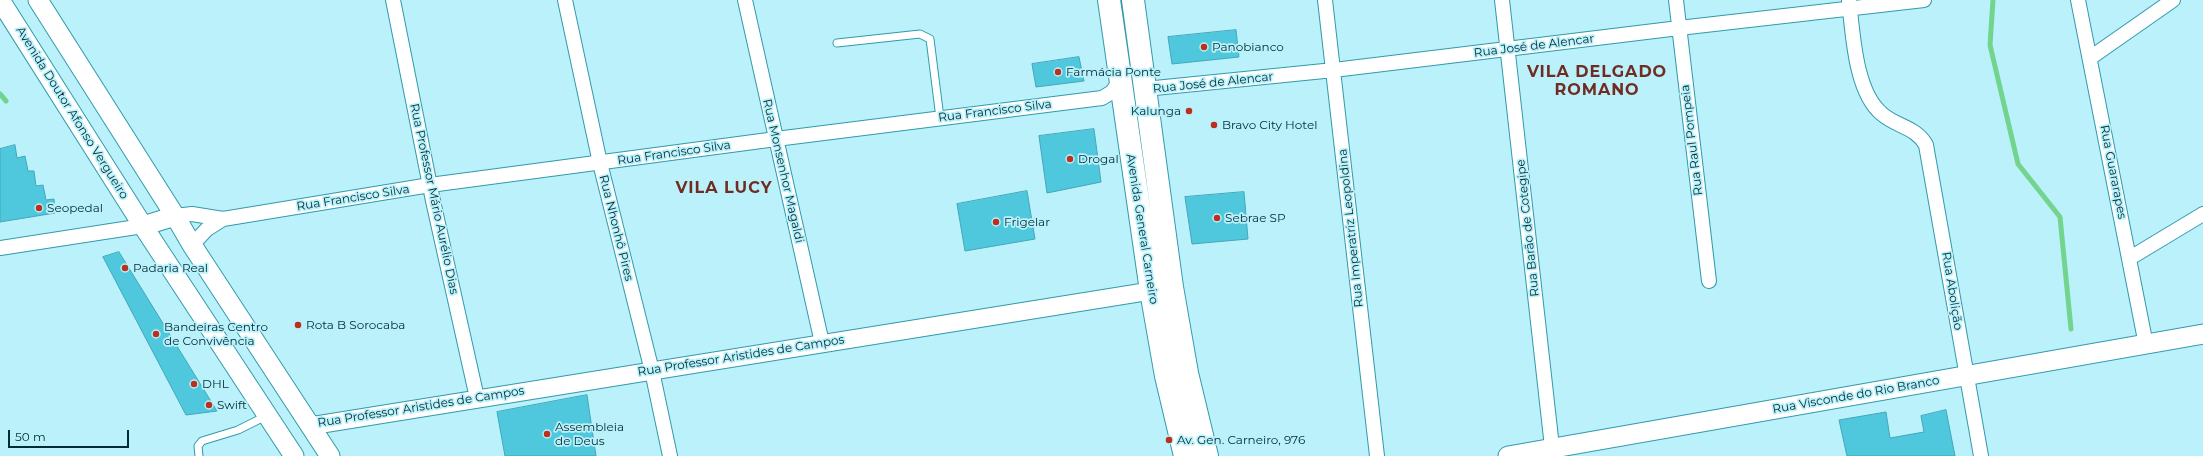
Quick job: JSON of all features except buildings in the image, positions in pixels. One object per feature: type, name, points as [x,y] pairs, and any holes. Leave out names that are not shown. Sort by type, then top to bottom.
[{"type":"main road","name":"Avenida Doutor Afonso Vergueiro","points":[[0,0],[144,226],[294,456]]},
{"type":"main road","points":[[38,0],[192,245],[330,456]]},
{"type":"main road","name":"Avenida General Carneiro","points":[[1109,0],[1120,82],[1162,289],[1187,373],[1207,456]]},
{"type":"main road","name":"Avenida General Carneiro","points":[[1133,0],[1144,90],[1162,289],[1166,376],[1185,456]]},
{"type":"main road","points":[[144,226],[175,216]]},
{"type":"main road","points":[[180,281],[192,245]]},
{"type":"main road","name":"Rua Visconde do Rio Branco","points":[[1508,456],[1553,452],[2203,334]]},
{"type":"main road","points":[[268,415],[292,425],[310,426]]},
{"type":"street","name":"Rua Professor Mário Aurélio Dias","points":[[393,0],[430,185],[477,398]]},
{"type":"street","name":"Rua Nhonhô Pires","points":[[565,0],[600,163],[652,371],[670,456]]},
{"type":"street","name":"Rua Monsenhor Magaldi","points":[[744,0],[822,342]]},
{"type":"street","name":"Rua Imperatriz Leopoldina","points":[[1325,0],[1377,456]]},
{"type":"street","name":"Rua Barão de Cotegipe","points":[[1502,0],[1553,452]]},
{"type":"street","name":"Rua Raul Pompeia","points":[[1676,0],[1709,281]]},
{"type":"street","name":"Rua José de Alencar","points":[[1144,90],[1334,70],[1679,28],[1850,5],[1924,0]]},
{"type":"street","name":"Rua Guararapes","points":[[2078,0],[2146,345]]},
{"type":"street","points":[[2090,58],[2173,0]]},
{"type":"street","name":"Rua Abolição","points":[[1850,5],[1860,77],[1870,102],[1882,115],[1921,136],[1926,145],[1981,456]]},
{"type":"street","name":"Rua Francisco Silva","points":[[175,216],[192,214],[223,219],[430,185],[1102,98],[1112,92],[1120,82]]},
{"type":"street","points":[[2130,258],[2203,214]]},
{"type":"street","name":"Rua Francisco Silva","points":[[192,245],[207,229],[223,219]]},
{"type":"street","points":[[0,248],[144,226]]},
{"type":"street","name":"Rua Professor Aristides de Campos","points":[[310,426],[822,342],[1162,289]]},
{"type":"lane","points":[[837,43],[920,34],[927,35],[930,39],[940,118]]},
{"type":"lane","points":[[199,456],[198,446],[202,442],[238,430],[268,415]]},
{"type":"waterway","points":[[1993,0],[1990,45],[2018,164],[2060,217],[2071,329]]},
{"type":"waterway","points":[[0,94],[6,101]]},
{"type":"place","name":"Panobianco","points":[[1204,47]]},
{"type":"place","name":"Farmácia Ponte","points":[[1058,72]]},
{"type":"place","name":"Kalunga","points":[[1189,111]]},
{"type":"place","name":"Bravo City Hotel","points":[[1214,125]]},
{"type":"place","name":"Drogal","points":[[1070,159]]},
{"type":"place","name":"Seopedal","points":[[39,208]]},
{"type":"place","name":"Sebrae SP","points":[[1217,218]]},
{"type":"place","name":"Frigelar","points":[[996,222]]},
{"type":"place","name":"Padaria Real","points":[[125,268]]},
{"type":"place","name":"Rota B Sorocaba","points":[[298,325]]},
{"type":"place","name":"Bandeiras Centro de Convivência","points":[[156,334]]},
{"type":"place","name":"DHL","points":[[194,384]]},
{"type":"place","name":"Swift","points":[[209,405]]},
{"type":"place","name":"Assembleia de Deus","points":[[547,434]]},
{"type":"place","name":"Av. Gen. Carneiro, 976","points":[[1169,440]]},
{"type":"district","name":"VILA DELGADO ROMANO","points":[[1597,81]]},
{"type":"district","name":"VILA LUCY","points":[[724,188]]}]
